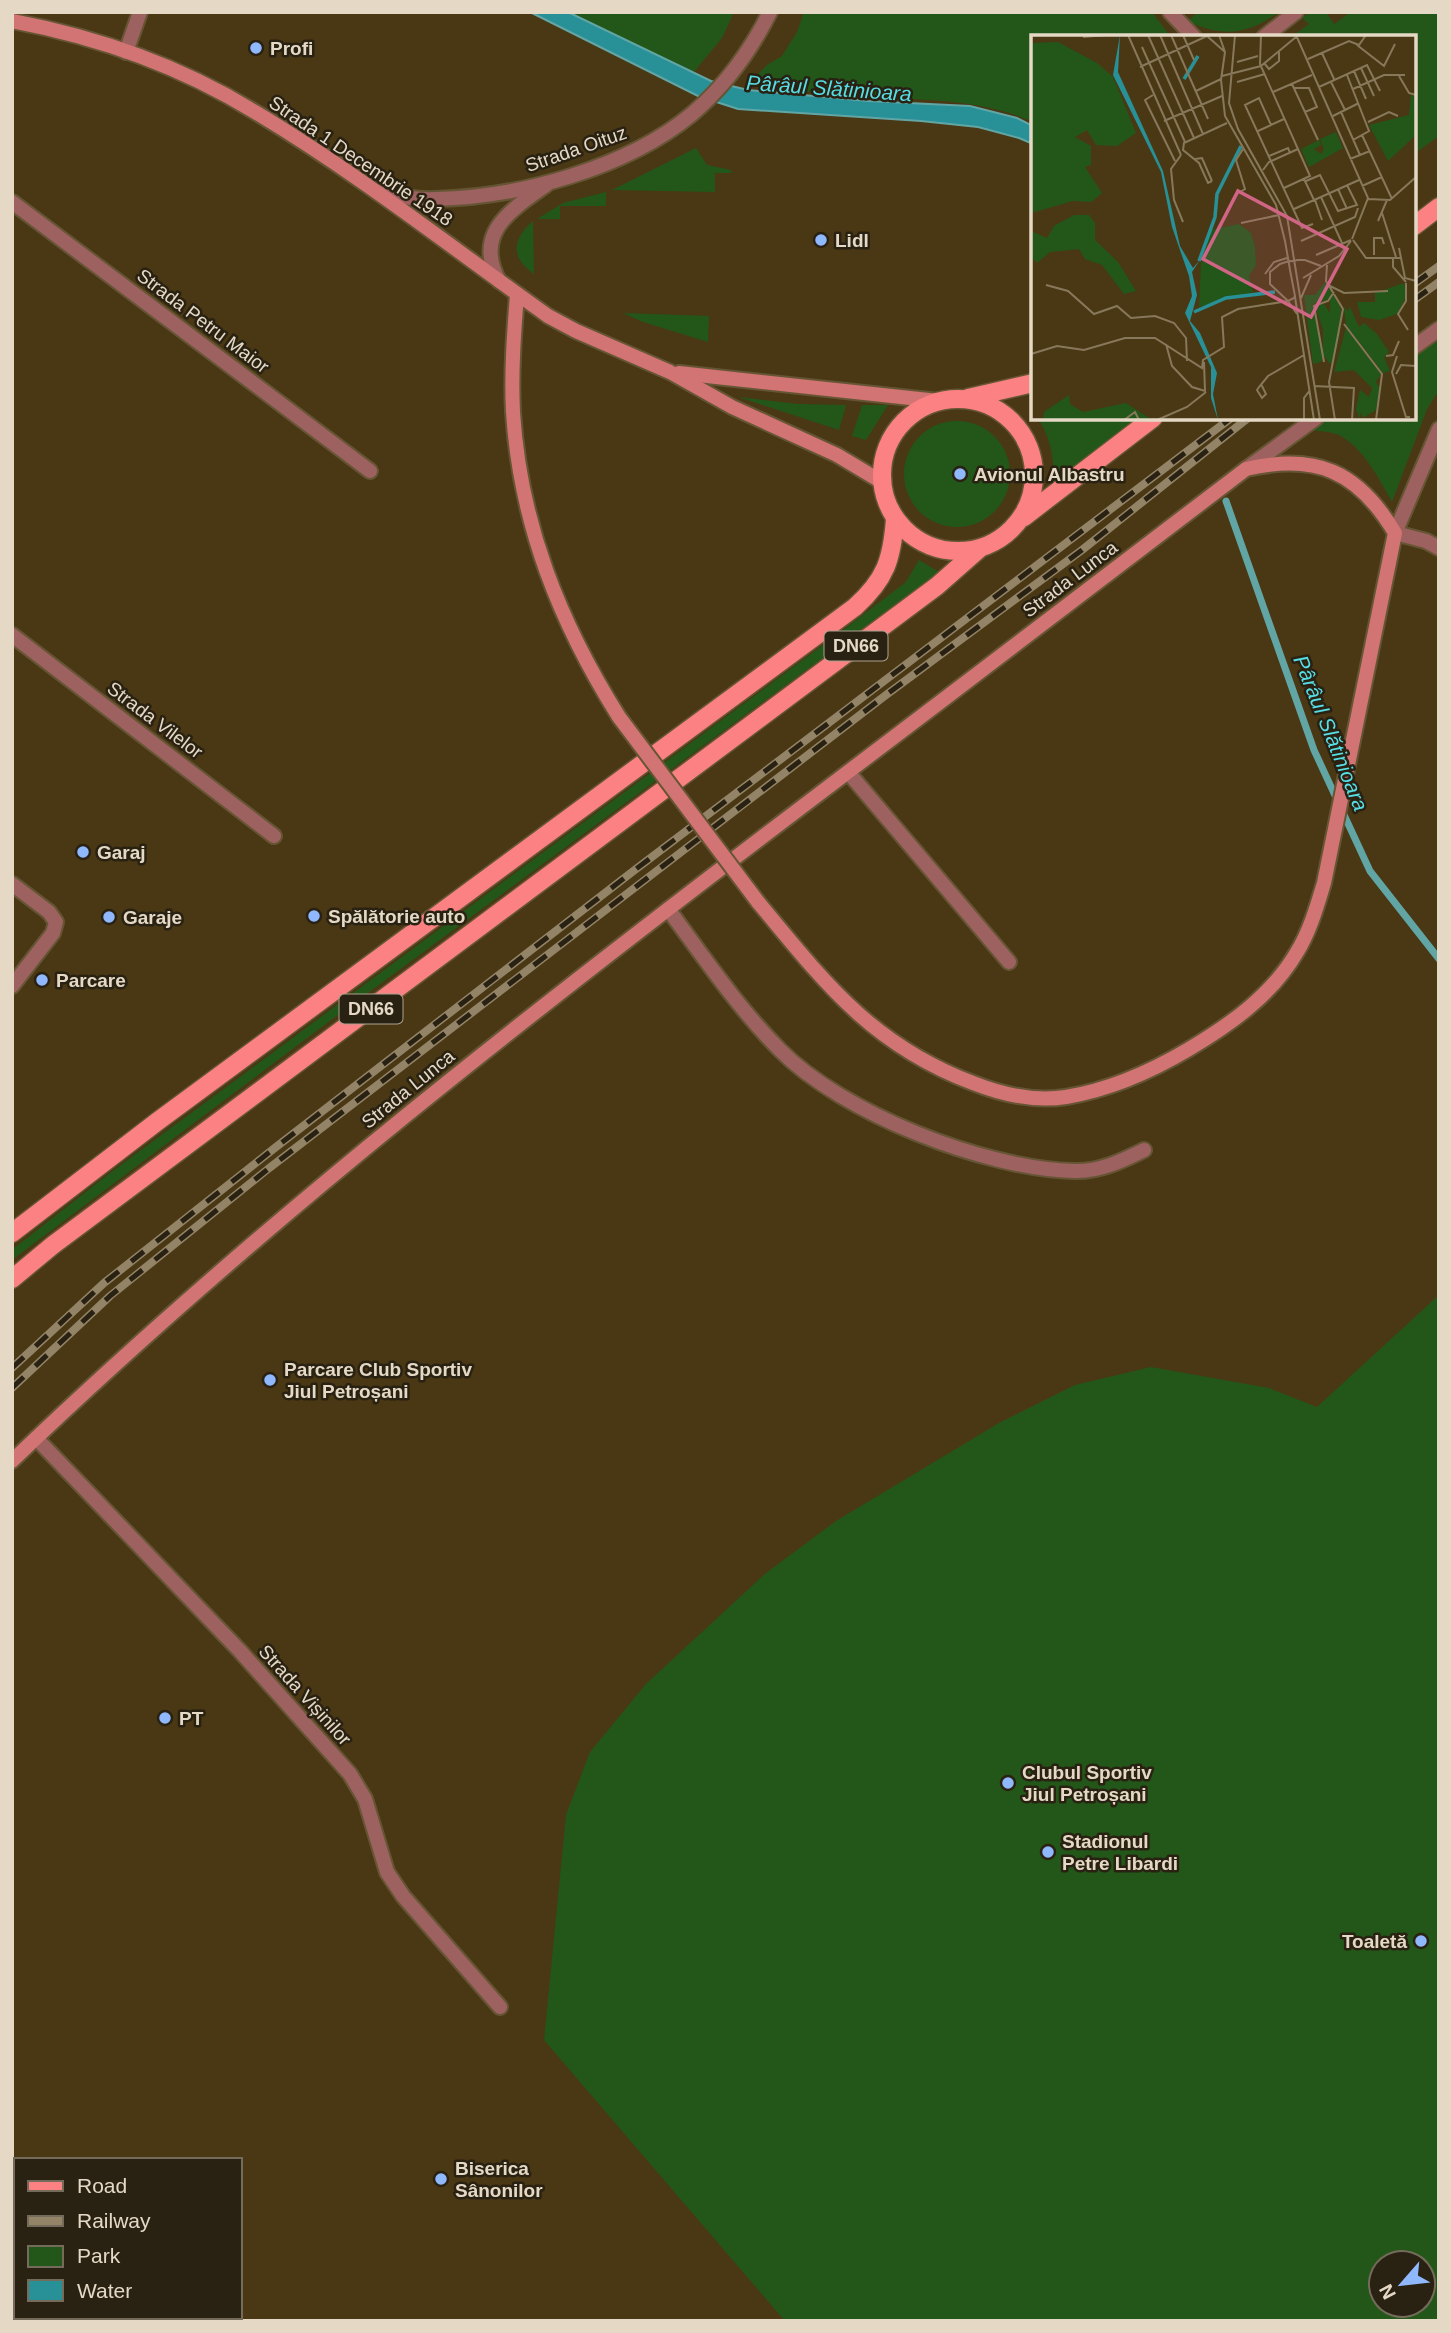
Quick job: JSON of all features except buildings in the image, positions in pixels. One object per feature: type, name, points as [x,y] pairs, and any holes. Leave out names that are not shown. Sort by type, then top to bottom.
[{"type":"main road","name":"Strada 1 Decembrie 1918","points":[[12,21],[82,36],[126,52],[196,81],[254,111],[377,192],[548,316],[670,372],[732,407],[837,455],[882,482]]},
{"type":"main road","points":[[1416,224],[1439,207]]},
{"type":"main road","points":[[517,294],[513,345],[513,410],[516,448],[526,502],[542,563],[557,602],[594,677],[620,717],[758,902],[839,998],[879,1033],[914,1056],[948,1074],[991,1090],[1027,1098],[1064,1098],[1110,1085],[1180,1055],[1246,1011],[1276,982],[1298,950],[1314,915],[1333,849],[1395,533],[1382,510],[1367,493],[1335,472],[1293,461],[1246,469]]},
{"type":"main road","name":"Strada 1 Decembrie 1918","points":[[670,372],[938,401]]},
{"type":"main road","points":[[966,398],[991,405],[1013,421],[1028,443],[1035,469],[1032,495],[1021,519],[1010,533],[995,543],[960,552],[941,550],[924,543],[908,533],[895,519],[882,482],[884,455],[895,431],[914,412],[938,401],[966,398],[1031,383]]},
{"type":"main road","points":[[1021,519],[1150,420]]},
{"type":"main road","name":"Strada Lunca","points":[[12,1461],[254,1243],[386,1131],[668,909],[1246,469]]},
{"type":"main road","name":"DN66","points":[[12,1233],[169,1113],[855,607],[874,589],[887,568],[893,548],[895,519]]},
{"type":"main road","name":"DN66","points":[[12,1279],[64,1237],[937,586],[979,549]]},
{"type":"street","points":[[126,52],[140,12]]},
{"type":"street","name":"Strada Oituz","points":[[377,192],[415,199],[475,196],[553,180],[632,152],[669,131],[727,79],[745,55],[770,12]]},
{"type":"street","points":[[1170,12],[1192,35]]},
{"type":"street","points":[[1267,35],[1296,12]]},
{"type":"street","points":[[499,281],[492,267],[489,251],[497,226],[519,204],[553,180]]},
{"type":"street","name":"Strada Petru Maior","points":[[12,202],[370,471]]},
{"type":"street","points":[[1416,346],[1439,329]]},
{"type":"street","name":"Strada Lunca","points":[[1246,469],[1313,420]]},
{"type":"street","points":[[1439,429],[1395,533],[1426,541],[1439,548]]},
{"type":"street","name":"Strada Vilelor","points":[[12,635],[274,836]]},
{"type":"street","points":[[848,772],[1009,962]]},
{"type":"street","points":[[12,884],[49,912],[56,922],[53,933],[12,986]]},
{"type":"street","points":[[668,909],[752,1020],[780,1051],[813,1078],[861,1107],[970,1153],[1041,1167],[1074,1171],[1099,1169],[1144,1150]]},
{"type":"street","name":"Strada Vișinilor","points":[[36,1438],[240,1651],[350,1774],[365,1799],[387,1871],[403,1896],[500,2007]]},
{"type":"green space","points":[[569,12],[734,12],[722,38],[693,73]]},
{"type":"green space","points":[[804,12],[1152,12],[1169,35],[1031,35],[1031,121],[994,109],[953,102],[839,95],[747,85],[767,65],[782,56],[797,32]]},
{"type":"green space","points":[[1199,12],[1279,12],[1245,30],[1223,32],[1187,21]]},
{"type":"green space","points":[[1310,12],[1326,12],[1334,24],[1351,12],[1439,12],[1439,136],[1416,153],[1416,35],[1294,35],[1309,24],[1302,18]]},
{"type":"green space","points":[[696,148],[707,165],[731,170],[732,173],[715,173],[715,192],[612,190]]},
{"type":"green space","points":[[606,192],[606,206],[560,206],[560,219],[537,219],[563,203]]},
{"type":"green space","points":[[533,221],[534,274],[521,261],[517,248],[521,235]]},
{"type":"green space","points":[[623,313],[709,316],[708,342],[643,322]]},
{"type":"green space","points":[[1439,339],[1439,390],[1427,409],[1392,502],[1370,465],[1356,448],[1339,435],[1311,430],[1324,420],[1416,420],[1416,355]]},
{"type":"green space","points":[[738,397],[798,404],[846,405],[839,430]]},
{"type":"green space","points":[[862,405],[888,405],[866,440],[852,436]]},
{"type":"green space","points":[[1039,420],[1134,420],[1054,482],[1051,449]]},
{"type":"green space","points":[[957,421],[977,425],[994,437],[1006,454],[1010,474],[1006,494],[994,511],[977,523],[957,527],[937,523],[920,511],[908,494],[904,474],[908,454],[920,437],[937,425]]},
{"type":"green space","points":[[919,560],[939,572],[315,1032],[12,1260],[13,1249],[110,1173],[906,582]]},
{"type":"green space","name":"Clubul Sportiv Jiul Petroșani","points":[[1439,1295],[1439,2321],[785,2321],[544,2040],[566,1815],[590,1752],[646,1684],[766,1573],[836,1521],[999,1423],[1075,1385],[1151,1367],[1269,1388],[1317,1407]]},
{"type":"water","points":[[530,12],[568,12],[711,81],[748,90],[868,101],[970,106],[1017,118],[1031,125],[1031,143],[978,127],[738,109],[698,96]]},
{"type":"waterway","name":"Pârâul Slătinioara","points":[[1226,501],[1314,750],[1370,871],[1439,959]]},
{"type":"railway","points":[[1416,283],[1439,266]]},
{"type":"railway","points":[[1416,299],[1439,282]]},
{"type":"railway","points":[[12,1368],[104,1283],[276,1147],[636,869],[1228,420]]},
{"type":"railway","points":[[12,1388],[110,1296],[268,1169],[886,695],[1082,550],[1245,420]]},
{"type":"place","name":"Profi","points":[[256,48]]},
{"type":"place","name":"Lidl","points":[[821,240]]},
{"type":"place","name":"Avionul Albastru","points":[[960,474]]},
{"type":"place","name":"Garaj","points":[[83,852]]},
{"type":"place","name":"Spălătorie auto","points":[[314,916]]},
{"type":"place","name":"Garaje","points":[[109,917]]},
{"type":"place","name":"Parcare","points":[[42,980]]},
{"type":"place","name":"Parcare Club Sportiv Jiul Petroșani","points":[[270,1380]]},
{"type":"place","name":"PT","points":[[165,1718]]},
{"type":"place","name":"Clubul Sportiv Jiul Petroșani","points":[[1008,1783]]},
{"type":"place","name":"Stadionul Petre Libardi","points":[[1048,1852]]},
{"type":"place","name":"Toaletă","points":[[1421,1941]]},
{"type":"place","name":"Biserica Sânonilor","points":[[441,2179]]}]
